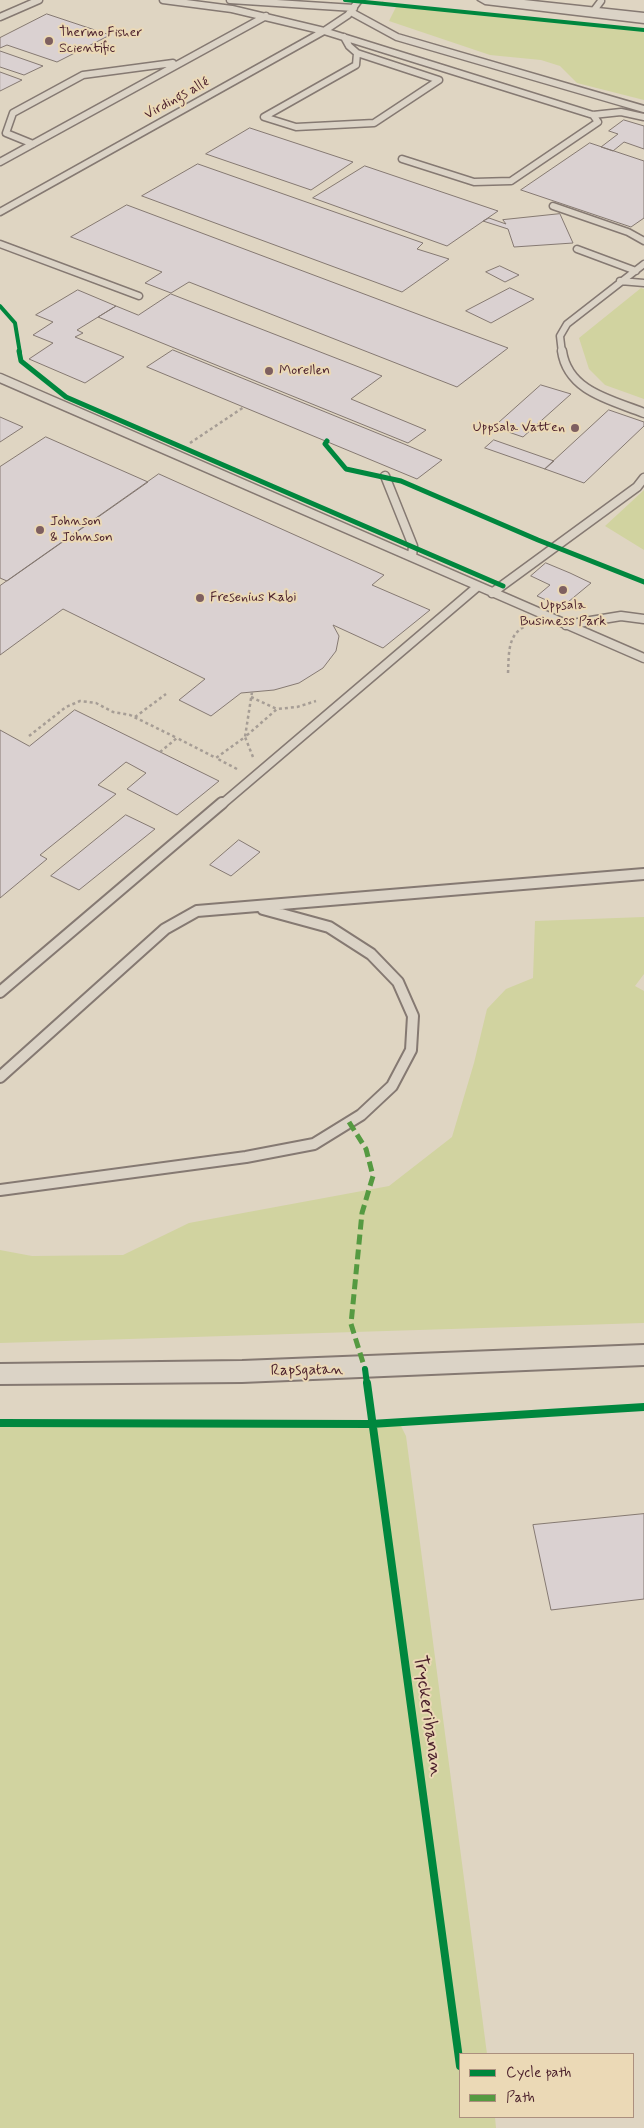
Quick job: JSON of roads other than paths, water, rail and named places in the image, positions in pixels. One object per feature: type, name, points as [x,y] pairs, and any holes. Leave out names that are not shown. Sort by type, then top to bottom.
[{"type":"main road","points":[[485,0],[644,18]]},
{"type":"main road","points":[[538,0],[598,5],[644,14]]},
{"type":"street","name":"Rapsgatan","points":[[0,1374],[110,1375],[365,1369],[644,1355]]},
{"type":"lane","points":[[0,16],[39,0]]},
{"type":"lane","points":[[164,0],[266,16],[324,31],[593,115],[621,112],[644,117]]},
{"type":"lane","points":[[230,0],[356,5],[397,37],[644,109]]},
{"type":"lane","name":"Virdings allé","points":[[0,212],[324,31],[356,5]]},
{"type":"lane","points":[[0,162],[266,16]]},
{"type":"lane","points":[[344,37],[349,46],[357,53],[439,80],[374,123],[296,127],[264,117],[356,65],[357,53]]},
{"type":"lane","points":[[33,144],[6,133],[13,113],[83,76],[180,62]]},
{"type":"lane","points":[[402,159],[474,182],[511,181],[598,122],[593,115]]},
{"type":"lane","points":[[552,206],[628,232],[644,241]]},
{"type":"lane","points":[[0,244],[139,296]]},
{"type":"lane","points":[[577,249],[636,271]]},
{"type":"lane","points":[[644,264],[567,324],[560,336],[567,372],[579,384],[600,396],[644,413]]},
{"type":"lane","points":[[620,281],[644,283]]},
{"type":"lane","points":[[0,378],[412,557],[476,587],[644,658]]},
{"type":"lane","points":[[386,476],[413,546],[412,557]]},
{"type":"lane","points":[[492,593],[637,487],[644,478]]},
{"type":"lane","points":[[0,992],[476,587]]},
{"type":"lane","points":[[566,625],[621,616],[644,619]]},
{"type":"lane","points":[[0,1077],[165,929],[197,911],[644,874]]},
{"type":"lane","points":[[0,1190],[246,1157],[314,1144],[361,1115],[392,1086],[411,1050],[413,1016],[398,982],[371,954],[328,926],[255,906]]},
{"type":"place","name":"Thermo Fisher Scientific","points":[[49,41]]},
{"type":"place","name":"Morellen","points":[[269,371]]},
{"type":"place","name":"Uppsala Vatten","points":[[575,428]]},
{"type":"place","name":"Johnson & Johnson","points":[[40,530]]},
{"type":"place","name":"Uppsala Business Park","points":[[563,590]]},
{"type":"place","name":"Fresenius Kabi","points":[[200,598]]}]
